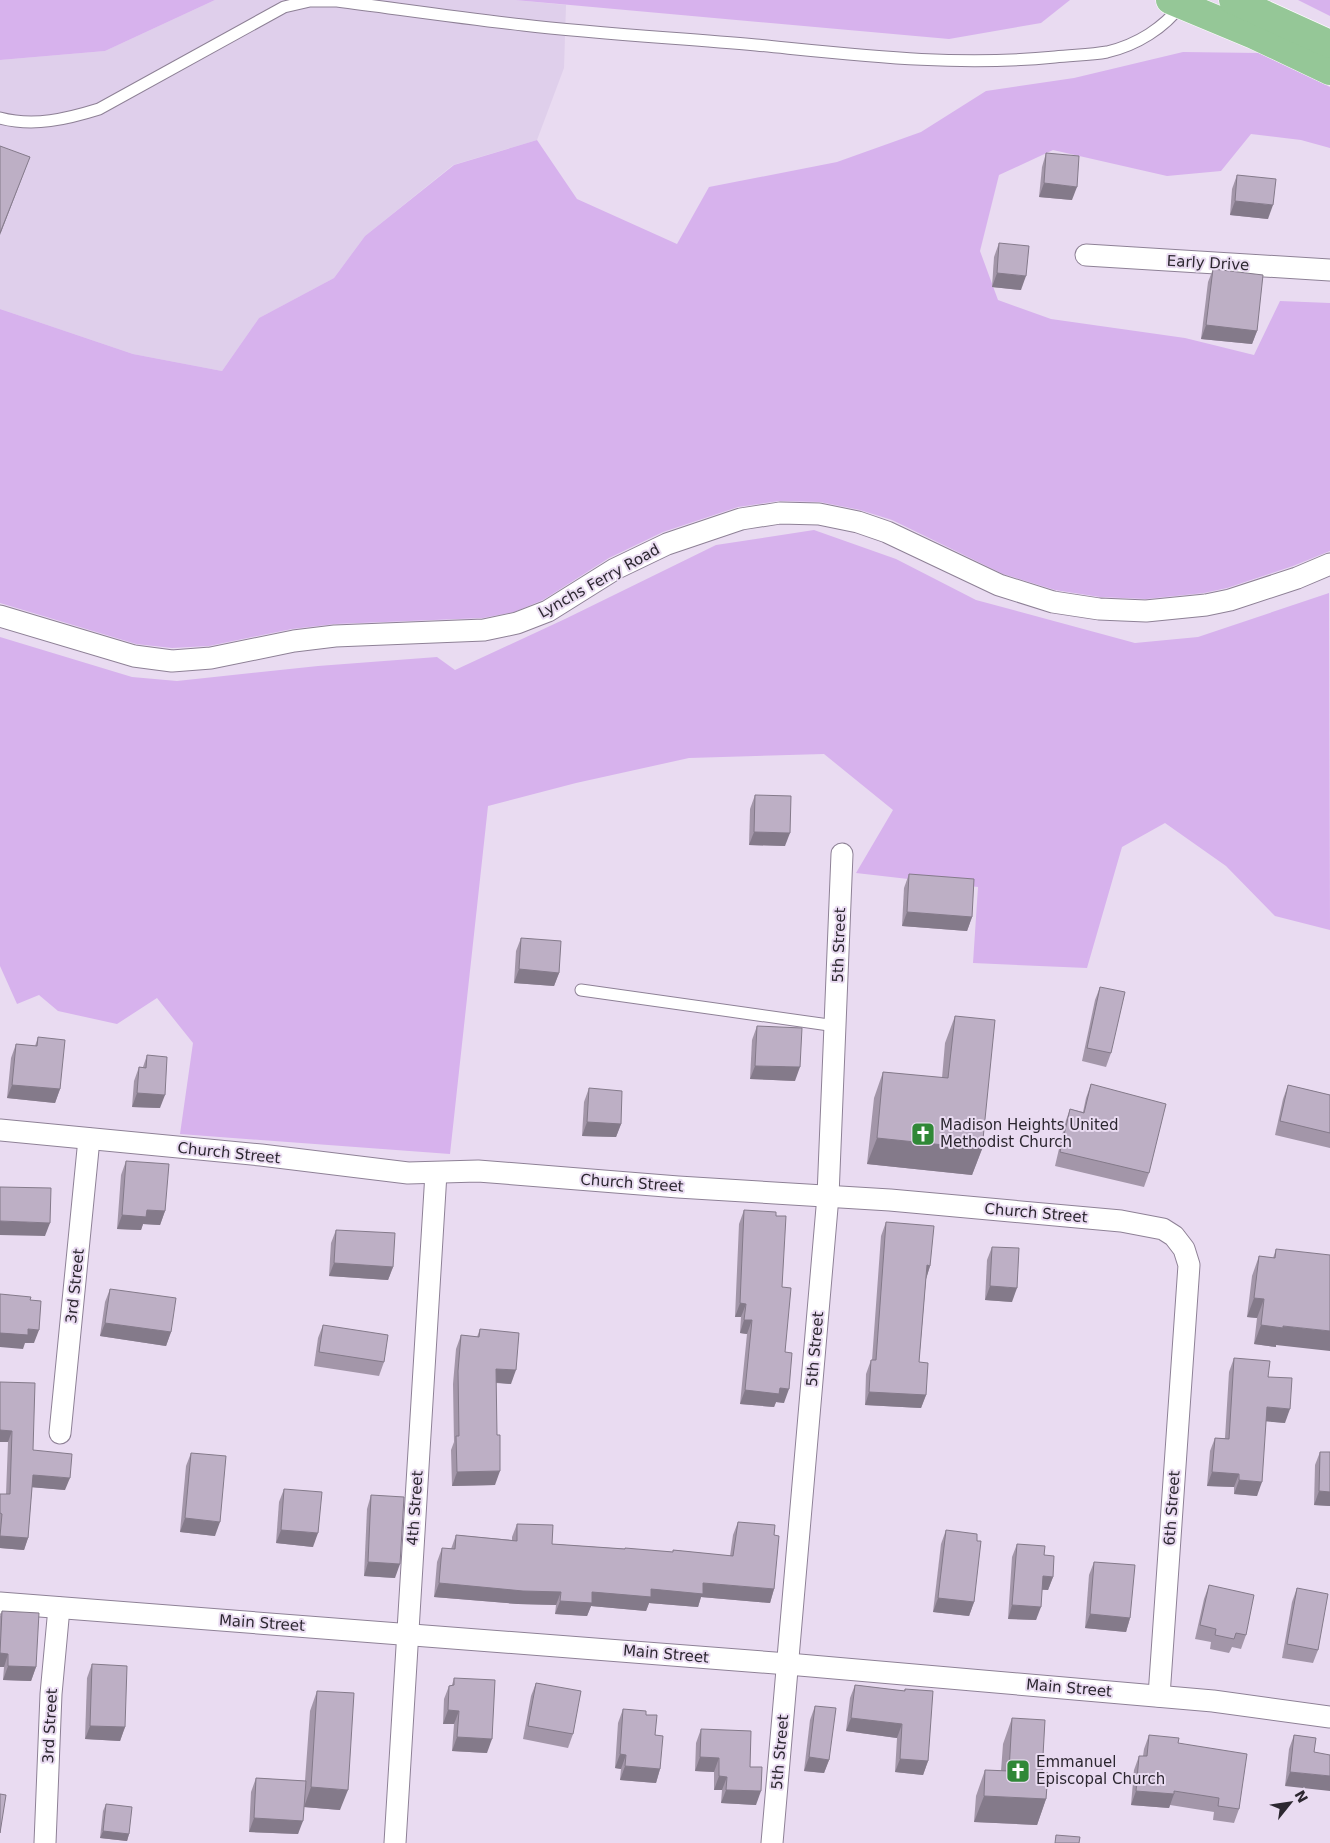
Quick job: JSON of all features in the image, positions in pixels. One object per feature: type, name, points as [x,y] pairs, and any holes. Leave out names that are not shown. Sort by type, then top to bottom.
[{"type":"main road","points":[[1233,0],[1330,44]]},
{"type":"main road","points":[[1179,2],[1330,71]]},
{"type":"street","name":"Early Drive","points":[[1086,255],[1330,270]]},
{"type":"street","name":"Lynchs Ferry Road","points":[[0,616],[134,656],[172,660],[211,658],[294,641],[336,636],[484,630],[517,623],[548,610],[615,569],[667,544],[741,519],[780,514],[819,514],[858,522],[887,532],[999,585],[1053,602],[1099,609],[1146,611],[1206,605],[1230,600],[1297,578],[1330,564]]},
{"type":"street","name":"5th Street","points":[[772,1843],[828,1196],[842,854]]},
{"type":"street","name":"Church Street","points":[[0,1130],[262,1155],[408,1173],[478,1171],[678,1187],[890,1200],[1121,1221],[1163,1229],[1174,1236],[1184,1249],[1189,1265],[1185,1320]]},
{"type":"street","name":"3rd Street","points":[[60,1433],[89,1139]]},
{"type":"street","name":"4th Street","points":[[395,1843],[436,1173]]},
{"type":"street","name":"6th Street","points":[[1159,1696],[1185,1320]]},
{"type":"street","name":"Main Street","points":[[0,1603],[788,1664],[1213,1701],[1330,1717]]},
{"type":"street","name":"3rd Street","points":[[45,1843],[50,1694],[58,1608]]},
{"type":"lane","points":[[0,118],[33,123],[67,119],[99,109],[284,7],[310,1],[337,1],[524,26],[916,61],[976,62],[1107,52],[1133,44],[1156,30],[1173,16],[1179,2]]},
{"type":"lane","points":[[581,990],[836,1026]]},
{"type":"shaded area","points":[[0,0],[215,0],[105,51],[0,60]]},
{"type":"shaded area","points":[[215,0],[515,0],[566,5],[564,68],[537,140],[453,165],[365,236],[334,278],[259,318],[222,371],[133,354],[0,309],[0,60],[105,51]]},
{"type":"shaded area","points":[[515,0],[1070,0],[1041,23],[949,39]]},
{"type":"shaded area","points":[[1298,0],[1330,0],[1330,16]]},
{"type":"shaded area","points":[[1183,52],[1259,53],[1330,87],[1330,148],[1301,140],[1251,134],[1221,171],[1167,176],[1053,150],[999,175],[980,251],[998,300],[1051,319],[1185,338],[1254,355],[1280,301],[1330,303],[1330,551],[1293,566],[1227,588],[1204,593],[1146,599],[1100,597],[1055,590],[1003,574],[892,520],[860,510],[820,502],[779,501],[738,507],[663,532],[609,558],[543,600],[514,612],[483,618],[335,624],[292,629],[209,646],[172,648],[136,644],[0,603],[0,309],[133,354],[222,371],[259,318],[334,278],[365,236],[454,165],[537,140],[577,199],[677,244],[709,187],[837,162],[921,132],[986,91],[1074,78]]},
{"type":"shaded area","points":[[814,530],[896,559],[976,600],[1135,643],[1198,637],[1329,593],[1330,930],[1275,916],[1226,866],[1165,823],[1122,847],[1087,968],[973,963],[978,887],[856,873],[893,810],[824,754],[689,758],[576,783],[488,806],[450,1154],[180,1134],[193,1043],[157,998],[117,1024],[58,1011],[39,995],[17,1004],[0,966],[0,637],[132,677],[177,681],[318,666],[437,657],[455,670],[565,619],[716,545]]},
{"type":"building","points":[[0,146],[30,157],[0,233]]},
{"type":"building","points":[[1046,153],[1079,156],[1077,187],[1044,183]]},
{"type":"building","points":[[1237,175],[1276,179],[1273,205],[1235,201]]},
{"type":"building","points":[[999,243],[1029,246],[1026,276],[997,273]]},
{"type":"building","points":[[1213,269],[1263,275],[1257,331],[1206,325]]},
{"type":"building","points":[[755,795],[791,796],[790,833],[754,832]]},
{"type":"building","points":[[909,874],[974,879],[972,917],[907,912]]},
{"type":"building","points":[[521,938],[561,941],[559,973],[519,969]]},
{"type":"building","points":[[1100,987],[1125,992],[1111,1053],[1087,1048]]},
{"type":"building","name":"Madison Heights United Methodist Church","points":[[955,1016],[995,1020],[982,1149],[877,1138],[883,1072],[948,1078]]},
{"type":"building","points":[[757,1026],[802,1028],[800,1067],[755,1066]]},
{"type":"building","points":[[38,1037],[65,1040],[60,1089],[12,1085],[16,1044],[37,1046]]},
{"type":"building","points":[[147,1055],[167,1057],[165,1095],[137,1093],[139,1067],[146,1068]]},
{"type":"building","points":[[1091,1084],[1166,1104],[1149,1173],[1060,1152],[1070,1109],[1084,1113]]},
{"type":"building","points":[[1288,1085],[1330,1095],[1330,1133],[1280,1121]]},
{"type":"building","points":[[589,1088],[622,1091],[621,1124],[587,1122]]},
{"type":"building","points":[[126,1161],[169,1164],[165,1211],[147,1210],[146,1217],[122,1215]]},
{"type":"building","points":[[0,1187],[51,1188],[50,1223],[0,1221]]},
{"type":"building","points":[[744,1210],[776,1212],[776,1216],[786,1216],[782,1287],[791,1288],[785,1352],[792,1353],[789,1389],[780,1388],[779,1394],[745,1390],[752,1320],[744,1320],[746,1304],[740,1303]]},
{"type":"building","points":[[886,1222],[934,1226],[930,1266],[927,1265],[919,1362],[928,1363],[926,1395],[869,1392],[871,1360],[876,1360]]},
{"type":"building","points":[[336,1230],[395,1233],[393,1267],[334,1263]]},
{"type":"building","points":[[992,1247],[1019,1248],[1017,1288],[990,1286]]},
{"type":"building","points":[[1276,1249],[1330,1255],[1330,1331],[1261,1325],[1264,1299],[1254,1298],[1259,1256],[1275,1258]]},
{"type":"building","points":[[110,1289],[176,1298],[171,1332],[105,1323]]},
{"type":"building","points":[[0,1294],[31,1297],[30,1300],[41,1301],[39,1330],[28,1329],[28,1335],[0,1333]]},
{"type":"building","points":[[323,1325],[388,1335],[384,1362],[319,1352]]},
{"type":"building","points":[[480,1329],[519,1333],[516,1370],[496,1369],[497,1435],[500,1435],[500,1471],[457,1472],[456,1436],[459,1436],[458,1371],[461,1335],[479,1337]]},
{"type":"building","points":[[1234,1358],[1270,1361],[1268,1377],[1292,1378],[1290,1409],[1267,1407],[1262,1482],[1239,1480],[1239,1474],[1212,1472],[1215,1438],[1229,1439]]},
{"type":"building","points":[[0,1382],[35,1383],[33,1450],[72,1454],[70,1478],[33,1475],[28,1538],[0,1536],[2,1514],[0,1513],[0,1494],[10,1494],[12,1431],[0,1430]]},
{"type":"building","points":[[1320,1452],[1330,1452],[1330,1492],[1319,1491]]},
{"type":"building","points":[[191,1453],[226,1456],[220,1522],[185,1518]]},
{"type":"building","points":[[284,1489],[322,1492],[318,1533],[281,1530]]},
{"type":"building","points":[[371,1495],[404,1497],[400,1564],[368,1562]]},
{"type":"building","points":[[738,1522],[775,1525],[774,1535],[779,1536],[774,1589],[703,1583],[703,1594],[651,1589],[651,1597],[592,1592],[592,1603],[560,1601],[561,1592],[523,1591],[439,1583],[442,1548],[455,1549],[456,1535],[517,1541],[517,1524],[553,1525],[552,1544],[673,1552],[673,1550],[733,1556]]},
{"type":"building","points":[[946,1530],[977,1534],[977,1541],[981,1541],[974,1602],[938,1598]]},
{"type":"building","points":[[1017,1544],[1045,1546],[1044,1555],[1054,1556],[1053,1577],[1043,1576],[1041,1607],[1012,1605]]},
{"type":"building","points":[[1094,1562],[1135,1565],[1130,1618],[1090,1614]]},
{"type":"building","points":[[1209,1585],[1254,1595],[1246,1635],[1236,1633],[1234,1639],[1215,1635],[1216,1629],[1200,1625]]},
{"type":"building","points":[[1297,1588],[1328,1594],[1318,1650],[1287,1644]]},
{"type":"building","points":[[2,1611],[39,1613],[36,1667],[8,1666],[8,1654],[0,1653]]},
{"type":"building","points":[[92,1664],[127,1666],[125,1727],[90,1726]]},
{"type":"building","points":[[454,1678],[495,1680],[492,1739],[457,1737],[459,1711],[448,1710],[449,1686],[454,1685]]},
{"type":"building","points":[[536,1683],[581,1691],[573,1734],[528,1726]]},
{"type":"building","points":[[855,1685],[905,1691],[905,1689],[933,1691],[928,1761],[900,1759],[902,1724],[851,1718]]},
{"type":"building","points":[[317,1691],[354,1693],[348,1790],[311,1787]]},
{"type":"building","points":[[815,1706],[836,1708],[829,1760],[809,1757]]},
{"type":"building","points":[[623,1709],[646,1711],[646,1715],[657,1715],[655,1735],[663,1736],[660,1769],[625,1766],[626,1755],[620,1754]]},
{"type":"building","points":[[1012,1718],[1045,1720],[1042,1773],[1048,1773],[1046,1799],[984,1796],[985,1770],[1009,1771]]},
{"type":"building","points":[[701,1729],[751,1731],[750,1767],[762,1767],[761,1791],[726,1790],[727,1777],[719,1776],[719,1758],[700,1757]]},
{"type":"building","points":[[1149,1735],[1179,1738],[1178,1743],[1247,1754],[1239,1809],[1218,1806],[1219,1798],[1174,1791],[1174,1794],[1136,1791],[1139,1756],[1147,1756]]},
{"type":"building","points":[[1294,1735],[1316,1738],[1314,1752],[1330,1755],[1330,1776],[1290,1772]]},
{"type":"building","points":[[256,1778],[306,1781],[303,1821],[254,1818]]},
{"type":"building","points":[[0,1794],[6,1795],[0,1833]]},
{"type":"building","points":[[106,1804],[132,1807],[129,1834],[103,1831]]},
{"type":"building","points":[[1056,1835],[1080,1837],[1079,1843],[1055,1843]]},
{"type":"place","name":"Madison Heights United Methodist Church","points":[[923,1134]]},
{"type":"place","name":"Emmanuel Episcopal Church","points":[[1018,1771]]}]
